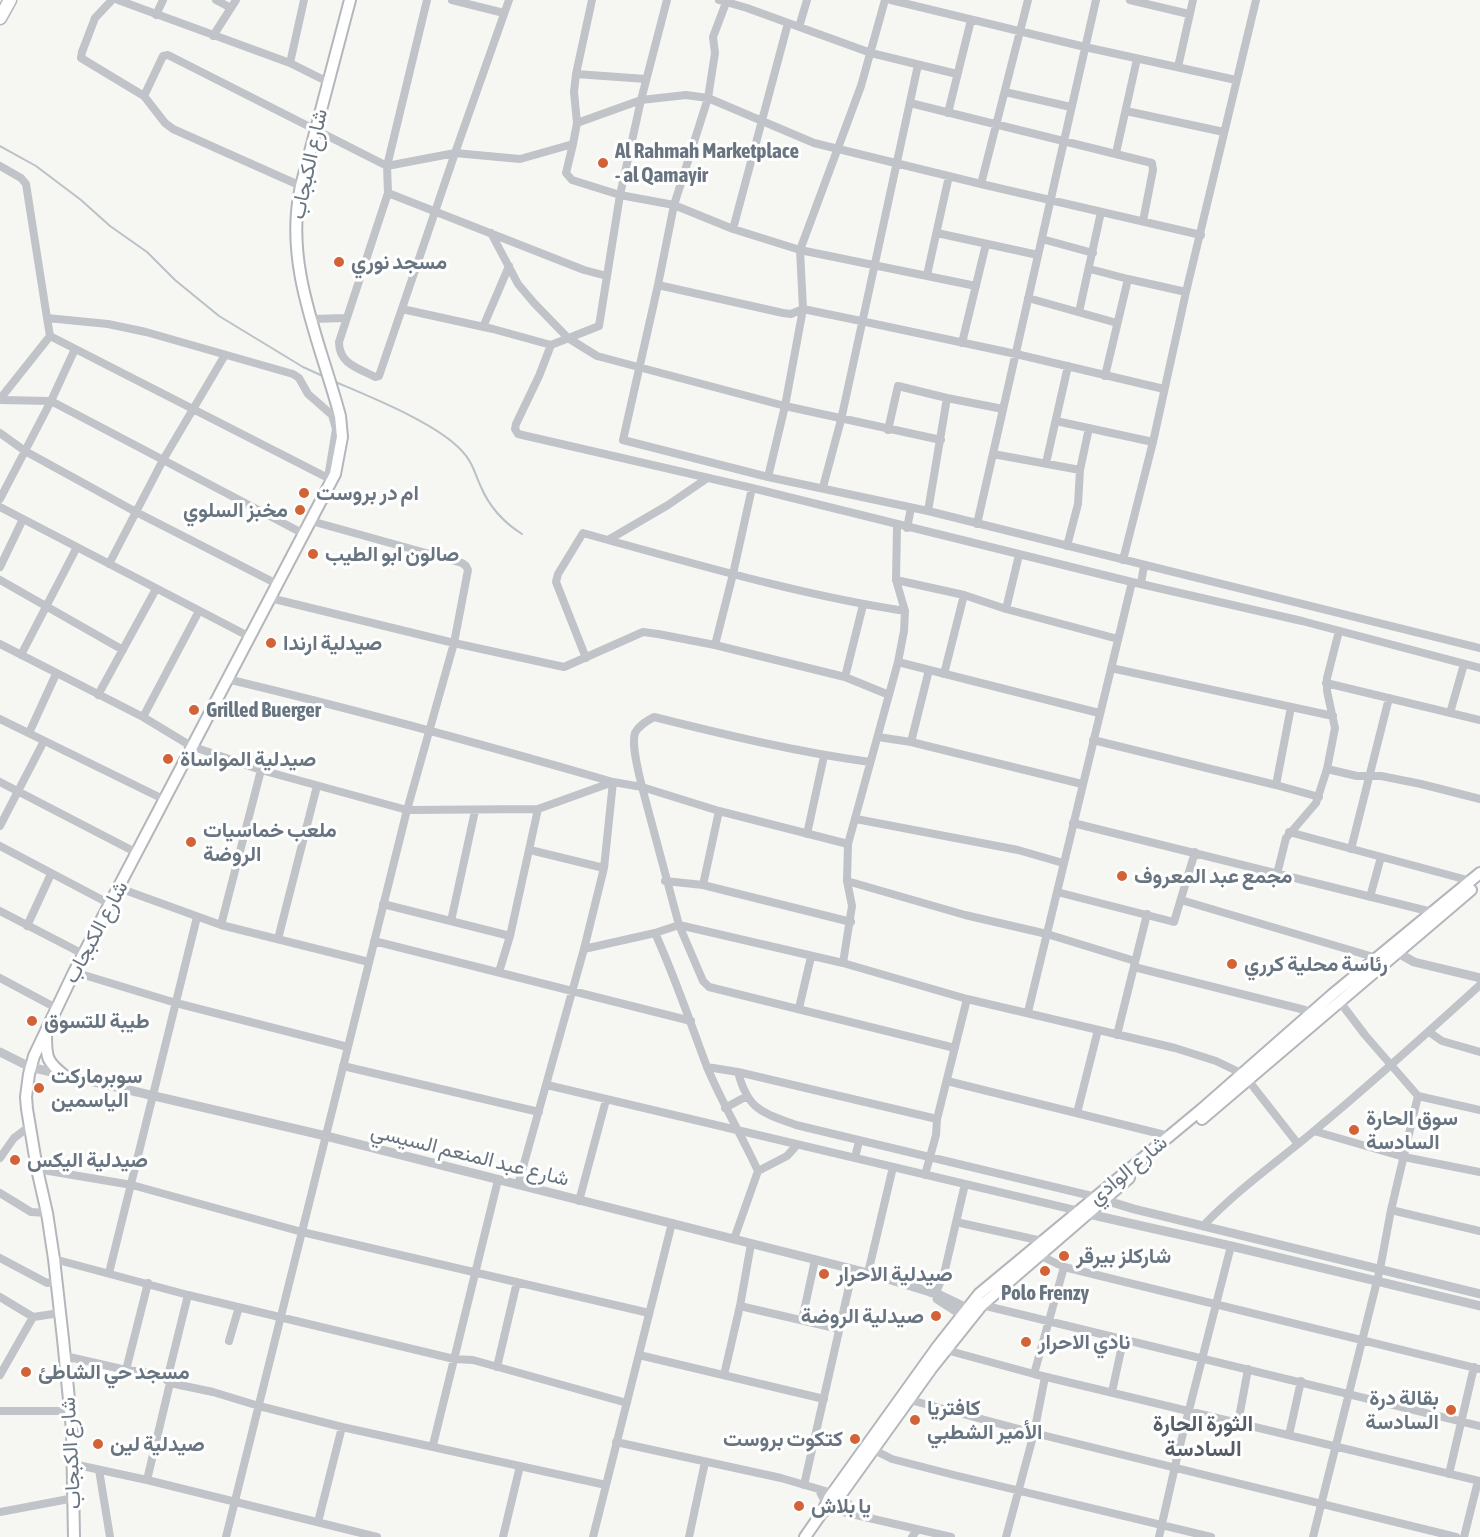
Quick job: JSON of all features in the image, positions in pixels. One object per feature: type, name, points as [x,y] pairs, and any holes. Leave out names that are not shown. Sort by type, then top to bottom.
[{"type":"main road","points":[[0,18],[10,0]]},
{"type":"main road","name":"شارع الكبجاب","points":[[74,1537],[73,1464],[65,1356],[47,1213],[30,1126],[27,1097],[30,1067],[83,954],[330,481],[342,437],[340,416],[300,273],[295,231],[301,186],[350,0]]},
{"type":"main road","name":"شارع الوادي","points":[[1315,1016],[1340,1002],[1398,953],[1475,881],[1480,873]]},
{"type":"main road","name":"شارع الوادي","points":[[1100,1198],[1315,1016],[1377,958],[1432,912],[1475,881]]},
{"type":"main road","points":[[46,1032],[47,1058],[64,1076]]},
{"type":"main road","name":"شارع الوادي","points":[[836,1495],[874,1450],[946,1350],[982,1305],[1169,1136],[1244,1077]]},
{"type":"main road","name":"شارع الوادي","points":[[805,1537],[964,1311],[979,1294],[1042,1241],[1083,1213]]},
{"type":"street","points":[[112,0],[95,18],[81,58],[144,96],[165,123],[173,129],[301,186]]},
{"type":"street","points":[[118,0],[290,63],[328,82]]},
{"type":"street","points":[[156,15],[163,0]]},
{"type":"street","points":[[216,0],[231,8]]},
{"type":"street","points":[[213,36],[236,0]]},
{"type":"street","points":[[290,63],[304,0]]},
{"type":"street","points":[[427,0],[387,166],[388,193],[339,342],[339,354],[344,360],[377,378],[509,0]]},
{"type":"street","points":[[452,0],[504,13]]},
{"type":"street","points":[[592,0],[576,74],[574,92],[577,123],[566,173],[572,180],[620,195],[674,205],[733,228],[800,250],[976,286]]},
{"type":"street","points":[[402,309],[551,345],[599,326],[620,195],[641,100],[667,0]]},
{"type":"street","points":[[800,27],[807,0]]},
{"type":"street","points":[[768,477],[785,406],[803,309],[800,250],[871,53],[885,0]]},
{"type":"street","points":[[891,0],[971,21],[1236,80]]},
{"type":"street","points":[[933,10],[935,0]]},
{"type":"street","points":[[981,184],[1028,0]]},
{"type":"street","points":[[977,524],[1096,0]]},
{"type":"street","points":[[1130,0],[1151,2],[1189,14]]},
{"type":"street","points":[[1178,67],[1192,0]]},
{"type":"street","points":[[1122,560],[1153,442],[1186,292],[1256,0]]},
{"type":"street","points":[[957,74],[871,53],[724,1],[713,37],[715,53],[708,98],[674,205],[623,440],[768,477],[823,487],[928,512],[1480,648]]},
{"type":"street","points":[[948,113],[971,21]]},
{"type":"street","points":[[733,228],[788,23]]},
{"type":"street","points":[[144,96],[160,59],[168,55],[387,166],[455,153],[520,159],[573,144]]},
{"type":"street","points":[[1116,153],[1137,59]]},
{"type":"street","points":[[823,487],[841,420],[918,65]]},
{"type":"street","points":[[576,74],[646,80]]},
{"type":"street","points":[[1005,92],[1071,107]]},
{"type":"street","points":[[577,123],[641,100],[686,95],[708,98],[792,135],[838,149],[1201,235]]},
{"type":"street","points":[[910,103],[1152,163],[1154,166],[1143,221]]},
{"type":"street","points":[[1126,111],[1224,132]]},
{"type":"street","points":[[0,166],[21,178],[27,189],[50,336],[0,400]]},
{"type":"street","points":[[927,275],[949,176]]},
{"type":"street","points":[[388,193],[584,270],[607,276]]},
{"type":"street","points":[[1079,312],[1101,212]]},
{"type":"street","points":[[937,232],[1038,255]]},
{"type":"street","points":[[490,233],[523,290],[568,338],[597,356],[841,420],[941,440]]},
{"type":"street","points":[[1042,239],[1093,253]]},
{"type":"street","points":[[962,343],[986,244]]},
{"type":"street","points":[[483,327],[509,266]]},
{"type":"street","points":[[1090,269],[1186,292]]},
{"type":"street","points":[[1105,376],[1128,279]]},
{"type":"street","points":[[658,285],[783,313],[791,314],[803,309],[1016,354],[1164,389]]},
{"type":"street","points":[[1028,298],[1117,322]]},
{"type":"street","points":[[47,318],[108,324],[146,332],[293,374],[299,378],[308,394],[332,415],[336,429],[330,481],[193,408],[50,336]]},
{"type":"street","points":[[312,319],[345,318]]},
{"type":"street","points":[[551,345],[516,424],[515,429],[518,434],[595,450],[897,526],[1338,631],[1480,668]]},
{"type":"street","points":[[0,499],[75,349]]},
{"type":"street","points":[[110,564],[163,460],[225,355]]},
{"type":"street","points":[[1046,463],[1068,366]]},
{"type":"street","points":[[888,430],[898,386],[1003,409]]},
{"type":"street","points":[[928,512],[947,398]]},
{"type":"street","points":[[0,400],[51,401],[304,534]]},
{"type":"street","points":[[1056,421],[1153,442]]},
{"type":"street","points":[[1068,546],[1078,504],[1080,470],[1089,428]]},
{"type":"street","points":[[0,433],[25,451],[136,512],[277,584]]},
{"type":"street","points":[[993,454],[1080,470]]},
{"type":"street","points":[[608,540],[668,505],[706,479]]},
{"type":"street","points":[[715,645],[752,489]]},
{"type":"street","points":[[0,507],[250,637]]},
{"type":"street","points":[[907,528],[911,508]]},
{"type":"street","points":[[0,567],[23,519]]},
{"type":"street","points":[[226,1537],[383,904],[454,643],[468,570],[466,566],[452,560],[311,520]]},
{"type":"street","points":[[843,963],[852,906],[847,881],[848,844],[902,645],[905,611],[896,580],[897,526]]},
{"type":"street","points":[[586,658],[556,578],[583,533],[733,574],[863,605],[905,611]]},
{"type":"street","points":[[21,655],[77,547]]},
{"type":"street","points":[[1006,609],[1019,555]]},
{"type":"street","points":[[1141,583],[1143,566]]},
{"type":"street","points":[[0,580],[123,650]]},
{"type":"street","points":[[896,580],[964,595],[1006,609],[1118,639]]},
{"type":"street","points":[[1028,1012],[1132,582]]},
{"type":"street","points":[[98,694],[156,589]]},
{"type":"street","points":[[944,674],[964,595]]},
{"type":"street","points":[[270,598],[564,667],[643,632],[715,645],[845,677],[889,695]]},
{"type":"street","points":[[845,677],[863,605]]},
{"type":"street","points":[[143,717],[199,612]]},
{"type":"street","points":[[1277,874],[1289,832],[1308,814],[1319,797],[1327,769],[1334,734],[1333,716],[1326,683],[1338,631]]},
{"type":"street","points":[[0,644],[143,717],[191,746],[261,770],[407,810],[538,809],[613,782]]},
{"type":"street","points":[[898,662],[1100,714]]},
{"type":"street","points":[[1449,712],[1464,664]]},
{"type":"street","points":[[1111,668],[1333,716]]},
{"type":"street","points":[[911,742],[929,670]]},
{"type":"street","points":[[29,733],[56,674]]},
{"type":"street","points":[[227,678],[358,710],[428,732],[848,844]]},
{"type":"street","points":[[1326,683],[1480,720]]},
{"type":"street","points":[[1351,849],[1389,698]]},
{"type":"street","points":[[1276,785],[1291,707]]},
{"type":"street","points":[[870,762],[824,756],[654,717],[643,723],[636,732],[634,743],[642,788],[665,881],[679,925],[703,981],[709,987],[955,1048]]},
{"type":"street","points":[[0,719],[164,799]]},
{"type":"street","points":[[878,737],[911,742],[1082,784]]},
{"type":"street","points":[[1093,740],[1319,797]]},
{"type":"street","points":[[0,826],[44,741]]},
{"type":"street","points":[[807,834],[824,756]]},
{"type":"street","points":[[1327,769],[1411,782],[1480,799]]},
{"type":"street","points":[[221,925],[261,770]]},
{"type":"street","points":[[0,782],[137,853]]},
{"type":"street","points":[[518,1185],[573,992],[604,868],[613,782]]},
{"type":"street","points":[[278,939],[317,786]]},
{"type":"street","points":[[499,972],[510,936],[538,809]]},
{"type":"street","points":[[451,921],[475,811]]},
{"type":"street","points":[[703,885],[719,811]]},
{"type":"street","points":[[856,819],[1018,850],[1063,863]]},
{"type":"street","points":[[1073,823],[1432,912]]},
{"type":"street","points":[[1289,832],[1475,881]]},
{"type":"street","points":[[0,846],[110,904]]},
{"type":"street","points":[[530,850],[604,868]]},
{"type":"street","points":[[1057,892],[1174,922],[1195,852]]},
{"type":"street","points":[[1370,897],[1381,857]]},
{"type":"street","points":[[27,926],[51,874]]},
{"type":"street","points":[[665,881],[703,885],[851,922]]},
{"type":"street","points":[[847,881],[965,915],[1047,934],[1135,964],[1315,1016]]},
{"type":"street","points":[[119,888],[221,925],[369,962]]},
{"type":"street","points":[[1181,900],[1377,958]]},
{"type":"street","points":[[383,904],[510,936]]},
{"type":"street","points":[[0,911],[83,954]]},
{"type":"street","points":[[1117,1035],[1147,914]]},
{"type":"street","points":[[109,1273],[197,917]]},
{"type":"street","points":[[584,949],[655,933],[679,925],[843,963],[967,999],[1198,1055],[1216,1061],[1244,1077],[1298,1144]]},
{"type":"street","points":[[655,933],[672,970],[707,1067],[725,1108],[758,1171]]},
{"type":"street","points":[[374,941],[691,1021]]},
{"type":"street","points":[[1398,953],[1414,962],[1480,978]]},
{"type":"street","points":[[799,1008],[811,957]]},
{"type":"street","points":[[74,972],[176,1003],[348,1047]]},
{"type":"street","points":[[0,978],[58,1009]]},
{"type":"street","points":[[1203,1226],[1213,1213],[1314,1131],[1480,985]]},
{"type":"street","points":[[925,1175],[967,999]]},
{"type":"street","points":[[1340,1002],[1418,1096],[1480,1110]]},
{"type":"street","points":[[1077,1113],[1098,1030]]},
{"type":"street","points":[[1429,1032],[1442,1041],[1480,1052]]},
{"type":"street","name":"شارع عبد المنعم السيسي","points":[[0,1052],[30,1067],[64,1076],[326,1136],[868,1273],[949,1298],[964,1311]]},
{"type":"street","points":[[343,1066],[539,1112]]},
{"type":"street","points":[[707,1067],[738,1071],[937,1119]]},
{"type":"street","points":[[738,1071],[743,1090],[759,1110],[796,1125],[1100,1198],[1203,1226],[1480,1294]]},
{"type":"street","points":[[947,1081],[1169,1136]]},
{"type":"street","points":[[547,1086],[1480,1306]]},
{"type":"street","points":[[725,1108],[747,1096]]},
{"type":"street","points":[[1313,1537],[1380,1269],[1391,1210],[1418,1096]]},
{"type":"street","points":[[579,1201],[606,1100]]},
{"type":"street","points":[[0,1158],[14,1138],[30,1126]]},
{"type":"street","points":[[1314,1131],[1404,1157],[1480,1172]]},
{"type":"street","points":[[855,1158],[859,1141]]},
{"type":"street","points":[[734,1239],[758,1171],[787,1155],[797,1145]]},
{"type":"street","points":[[868,1273],[893,1167]]},
{"type":"street","points":[[37,1169],[132,1185],[302,1232],[650,1313]]},
{"type":"street","points":[[433,1445],[498,1180]]},
{"type":"street","points":[[931,1293],[937,1290],[944,1274],[965,1184]]},
{"type":"street","points":[[0,1193],[31,1212],[47,1213]]},
{"type":"street","points":[[1391,1210],[1480,1231]]},
{"type":"street","points":[[956,1222],[1042,1241]]},
{"type":"street","points":[[593,1537],[672,1223]]},
{"type":"street","points":[[724,1375],[751,1244]]},
{"type":"street","points":[[1159,1537],[1215,1303],[1231,1246]]},
{"type":"street","points":[[1039,1255],[1064,1267],[1477,1368],[1460,1421],[1449,1474]]},
{"type":"street","points":[[0,1258],[47,1283],[57,1281]]},
{"type":"street","points":[[54,1260],[454,1359],[473,1360],[627,1403]]},
{"type":"street","points":[[802,1320],[815,1260]]},
{"type":"street","points":[[1034,1374],[1064,1267]]},
{"type":"street","points":[[804,1485],[853,1269]]},
{"type":"street","points":[[497,1367],[517,1282]]},
{"type":"street","points":[[126,1370],[148,1283]]},
{"type":"street","points":[[147,1480],[188,1294]]},
{"type":"street","points":[[0,1297],[33,1317],[60,1313]]},
{"type":"street","points":[[982,1305],[1480,1426]]},
{"type":"street","points":[[740,1306],[839,1329]]},
{"type":"street","points":[[229,1341],[239,1307]]},
{"type":"street","points":[[0,1375],[33,1317]]},
{"type":"street","points":[[1112,1392],[1123,1341]]},
{"type":"street","points":[[946,1350],[1046,1377],[1479,1481],[1464,1537]]},
{"type":"street","points":[[639,1355],[824,1399]]},
{"type":"street","points":[[65,1356],[126,1370],[159,1374],[169,1382],[342,1427],[433,1445],[606,1485]]},
{"type":"street","points":[[1238,1423],[1248,1369]]},
{"type":"street","points":[[1006,1537],[1034,1433],[1046,1377]]},
{"type":"street","points":[[1289,1435],[1301,1382]]},
{"type":"street","points":[[910,1400],[1034,1433],[1456,1537]]},
{"type":"street","points":[[0,1411],[70,1411]]},
{"type":"street","points":[[318,1522],[342,1427]]},
{"type":"street","points":[[616,1442],[804,1485],[836,1495],[862,1515]]},
{"type":"street","points":[[874,1450],[892,1459],[1211,1537]]},
{"type":"street","points":[[688,1537],[705,1462]]},
{"type":"street","points":[[73,1464],[235,1501],[377,1537]]},
{"type":"street","points":[[502,1537],[520,1466]]},
{"type":"street","points":[[99,1470],[110,1537]]},
{"type":"street","points":[[819,1490],[827,1507],[852,1515],[862,1515],[951,1537]]},
{"type":"street","points":[[0,1512],[74,1498]]},
{"type":"street","points":[[912,1537],[917,1530]]},
{"type":"waterway","points":[[0,146],[36,166],[81,200],[110,226],[147,252],[175,280],[219,316],[303,367],[325,377]]},
{"type":"waterway","points":[[333,381],[401,411],[451,441],[468,459],[493,508],[509,525],[522,534]]},
{"type":"place","name":"Al Rahmah Marketplace - al Qamayir","points":[[603,163]]},
{"type":"place","name":"مسجد نوري","points":[[339,262]]},
{"type":"place","name":"ام در بروست","points":[[304,493]]},
{"type":"place","name":"مخبز السلوي","points":[[300,510]]},
{"type":"place","name":"صالون ابو الطيب","points":[[313,554]]},
{"type":"place","name":"صيدلية ارندا","points":[[271,643]]},
{"type":"place","name":"Grilled Buerger","points":[[194,710]]},
{"type":"place","name":"صيدلية المواساة","points":[[168,759]]},
{"type":"place","name":"ملعب خماسيات الروضة","points":[[191,842]]},
{"type":"place","name":"مجمع عبد المعروف","points":[[1122,876]]},
{"type":"place","name":"رئاسة محلية كرري","points":[[1232,964]]},
{"type":"place","name":"طيبة للتسوق","points":[[32,1021]]},
{"type":"place","name":"سوبرماركت الياسمين","points":[[39,1088]]},
{"type":"place","name":"سوق الحارة السادسة","points":[[1354,1130]]},
{"type":"place","name":"صيدلية اليكس","points":[[15,1160]]},
{"type":"place","name":"شاركلز بيرقر","points":[[1064,1256]]},
{"type":"place","name":"Polo Frenzy","points":[[1045,1271]]},
{"type":"place","name":"صيدلية الاحرار","points":[[824,1274]]},
{"type":"place","name":"صيدلية الروضة","points":[[936,1316]]},
{"type":"place","name":"نادي الاحرار","points":[[1026,1342]]},
{"type":"place","name":"مسجد حي الشاطئ","points":[[26,1372]]},
{"type":"place","name":"بقالة درة السادسة","points":[[1451,1410]]},
{"type":"place","name":"كافتريا الأمير الشطبي","points":[[915,1420]]},
{"type":"place","name":"كتكوت بروست","points":[[855,1439]]},
{"type":"place","name":"صيدلية لين","points":[[98,1444]]},
{"type":"place","name":"يا بلاش","points":[[799,1506]]},
{"type":"district","name":"الثورة الحارة السادسة","points":[[1203,1436]]}]
